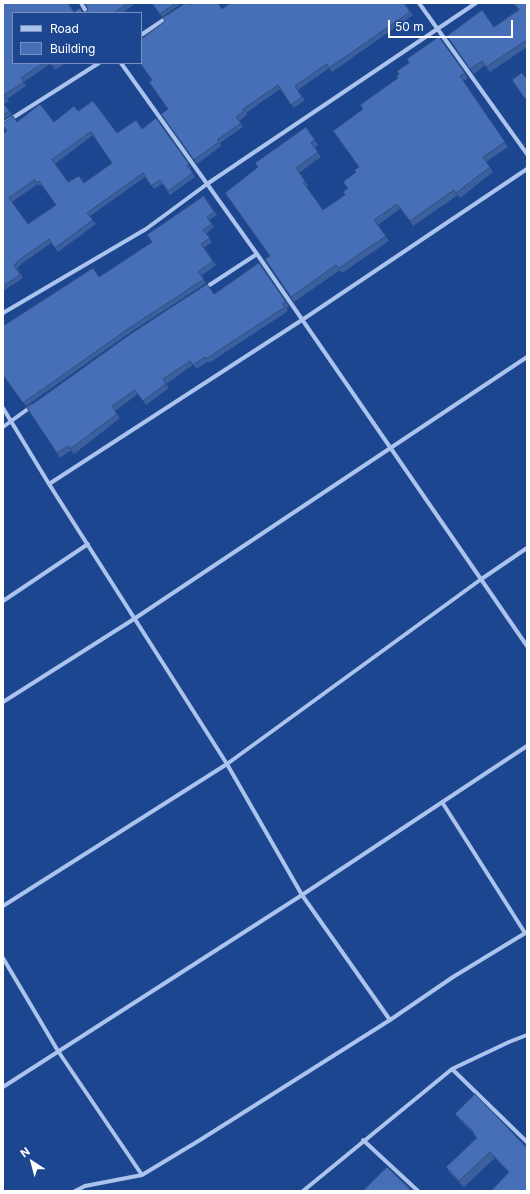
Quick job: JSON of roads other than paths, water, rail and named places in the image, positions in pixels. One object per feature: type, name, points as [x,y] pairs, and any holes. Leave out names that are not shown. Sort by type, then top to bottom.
[{"type":"street","points":[[81,3],[87,12]]},
{"type":"street","points":[[420,3],[527,154]]},
{"type":"street","points":[[3,313],[146,230],[207,184],[476,3]]},
{"type":"street","points":[[142,34],[170,15]]},
{"type":"street","points":[[3,124],[97,64]]},
{"type":"street","points":[[122,64],[257,254],[391,447],[480,580],[527,646]]},
{"type":"street","points":[[48,484],[302,320],[527,169]]},
{"type":"street","points":[[198,292],[257,254]]},
{"type":"street","points":[[3,702],[134,619],[527,357]]},
{"type":"street","points":[[3,426],[37,402]]},
{"type":"street","points":[[3,408],[48,484],[88,544],[227,764],[302,895],[390,1020]]},
{"type":"street","points":[[3,601],[88,544]]},
{"type":"street","points":[[3,906],[227,764],[480,580],[527,548]]},
{"type":"street","points":[[3,1087],[302,895],[527,746]]},
{"type":"street","points":[[75,1191],[85,1186],[142,1175],[390,1020],[453,977],[526,932],[442,802]]},
{"type":"street","points":[[3,958],[58,1052],[142,1175]]},
{"type":"street","points":[[303,1191],[363,1140],[452,1069],[527,1035]]},
{"type":"street","points":[[452,1069],[527,1142]]},
{"type":"street","points":[[363,1140],[418,1191]]}]
